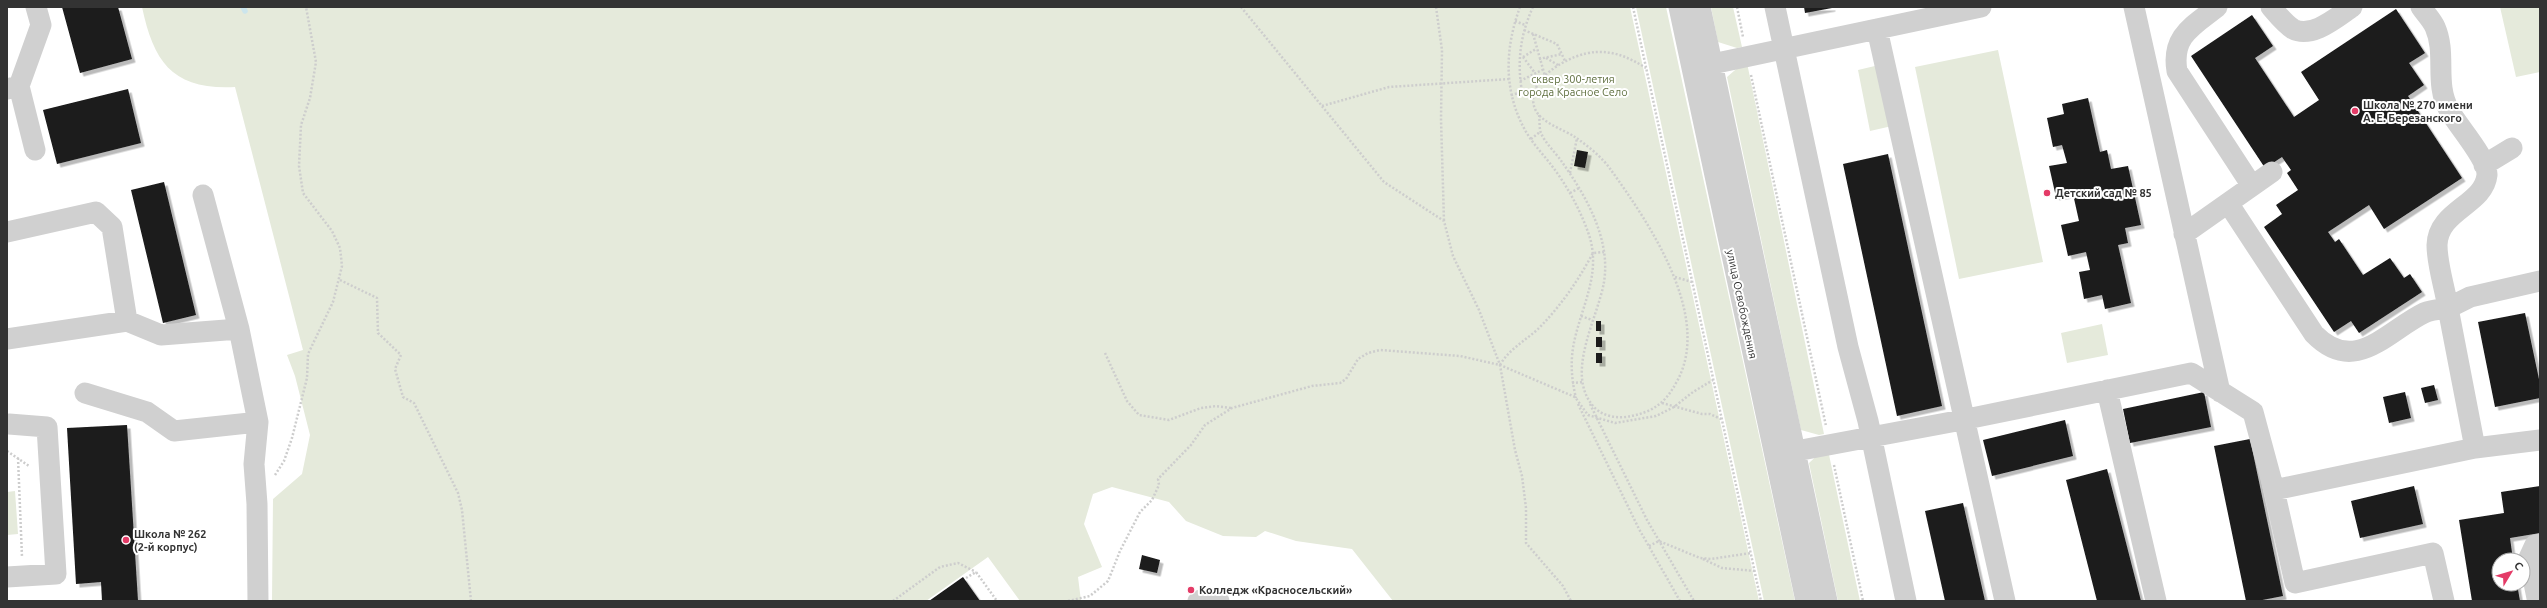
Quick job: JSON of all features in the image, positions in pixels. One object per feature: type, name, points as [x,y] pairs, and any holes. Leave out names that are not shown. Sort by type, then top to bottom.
[{"type":"street","points":[[35,150],[13,87],[41,25],[36,7]]},
{"type":"street","name":"улица Освобождения","points":[[1679,7],[1702,66],[1795,451],[1827,601]]},
{"type":"street","name":"улица Освобождения","points":[[1700,7],[1702,66],[1775,455],[1806,601]]},
{"type":"street","points":[[1775,7],[1848,347],[1871,436],[1906,601]]},
{"type":"street","points":[[1702,66],[1877,29],[1909,14],[1981,7]]},
{"type":"street","points":[[2134,7],[2220,392]]},
{"type":"street","points":[[2217,7],[2183,34],[2176,52],[2176,71],[2252,186]]},
{"type":"street","points":[[2271,7],[2292,28],[2302,32],[2329,22],[2352,7]]},
{"type":"street","points":[[2421,7],[2435,26],[2440,53],[2441,91],[2446,104],[2484,165],[2487,175],[2481,188],[2472,199],[2449,216],[2442,226],[2437,244],[2475,448]]},
{"type":"street","points":[[1877,29],[1962,420],[2005,601]]},
{"type":"street","points":[[2484,165],[2512,148]]},
{"type":"street","points":[[2184,234],[2272,172]]},
{"type":"street","points":[[202,195],[239,330],[258,422],[254,464],[257,504],[258,601]]},
{"type":"street","points":[[2228,203],[2314,334],[2332,347],[2342,350],[2364,350],[2425,313],[2448,308],[2470,297],[2540,282]]},
{"type":"street","points":[[7,232],[96,212],[112,227],[127,321]]},
{"type":"street","points":[[7,339],[127,321],[161,335],[239,330]]},
{"type":"street","points":[[1775,455],[1962,420],[2191,373],[2252,412],[2274,490],[2295,583],[2433,553],[2444,601]]},
{"type":"street","points":[[2107,390],[2156,601]]},
{"type":"street","points":[[85,393],[147,412],[174,431],[258,422]]},
{"type":"street","points":[[9,424],[47,427],[56,574],[15,577]]},
{"type":"street","points":[[2274,490],[2475,448],[2540,440]]},
{"type":"street","points":[[2540,544],[2535,545],[2529,558],[2537,598],[2540,600]]},
{"type":"street","points":[[1198,601],[1206,598],[1219,601]]},
{"type":"path","points":[[273,477],[284,461],[292,438],[306,378],[308,354],[333,302],[340,280],[340,248],[332,231],[303,193],[300,166],[301,125],[310,98],[316,62],[306,7]]},
{"type":"path","points":[[1241,7],[1384,182],[1444,221]]},
{"type":"path","points":[[1436,7],[1442,50],[1441,82],[1444,221],[1454,256],[1480,310],[1500,365],[1515,450],[1522,476],[1526,508],[1526,543],[1563,586],[1571,601]]},
{"type":"path","points":[[1520,7],[1508,49],[1511,95],[1519,118],[1531,139],[1570,193],[1584,223],[1593,253],[1592,281],[1572,352],[1572,382],[1576,397],[1593,439],[1648,546],[1680,601]]},
{"type":"path","points":[[1522,92],[1519,60],[1525,25],[1533,7]]},
{"type":"path","points":[[1633,7],[1761,601]]},
{"type":"path","points":[[1737,7],[1864,601]]},
{"type":"path","points":[[1515,21],[1525,25]]},
{"type":"path","points":[[1524,30],[1557,44],[1565,61]]},
{"type":"path","points":[[1533,33],[1536,49],[1545,76]]},
{"type":"path","points":[[1519,60],[1536,49]]},
{"type":"path","points":[[1646,68],[1629,58],[1607,52],[1585,53],[1558,65],[1545,76],[1538,85],[1533,98],[1539,116],[1540,132],[1579,188],[1594,218],[1604,252],[1604,281],[1585,347],[1583,382],[1588,400],[1659,541],[1694,601]]},
{"type":"path","points":[[1539,59],[1562,54]]},
{"type":"path","points":[[1523,57],[1535,73]]},
{"type":"path","points":[[1545,57],[1558,65]]},
{"type":"path","points":[[1520,81],[1542,70]]},
{"type":"path","points":[[1322,106],[1389,87],[1441,82],[1509,79]]},
{"type":"path","points":[[1511,95],[1522,92],[1533,98]]},
{"type":"path","points":[[1539,116],[1577,138],[1610,168],[1663,250],[1675,277],[1686,325],[1687,348],[1681,374],[1662,403],[1646,413],[1621,418],[1601,413],[1588,400]]},
{"type":"path","points":[[1531,139],[1540,132]]},
{"type":"path","points":[[1570,174],[1577,138]]},
{"type":"path","points":[[1570,193],[1579,188]]},
{"type":"path","points":[[1593,253],[1604,252]]},
{"type":"path","points":[[1500,365],[1507,353],[1538,329],[1561,303],[1580,278],[1593,253]]},
{"type":"path","points":[[1675,277],[1692,282]]},
{"type":"path","points":[[340,280],[377,298],[378,333],[401,354],[396,369],[403,397],[414,403],[458,493],[462,510],[471,601]]},
{"type":"path","points":[[1581,316],[1592,320]]},
{"type":"path","points":[[1068,601],[1090,596],[1108,581],[1120,551],[1140,512],[1152,500],[1158,485],[1158,478],[1191,445],[1205,425],[1232,408],[1312,386],[1340,383],[1346,379],[1358,359],[1368,354],[1380,350],[1460,356],[1500,365],[1576,397],[1588,415],[1597,419],[1615,423],[1632,422],[1656,416],[1674,407],[1693,392],[1713,380]]},
{"type":"path","points":[[1105,353],[1127,401],[1139,415],[1169,420],[1201,408],[1216,406],[1232,408]]},
{"type":"path","points":[[1572,382],[1583,382]]},
{"type":"path","points":[[1662,403],[1674,407],[1710,414],[1721,419]]},
{"type":"path","points":[[15,577],[18,458]]},
{"type":"path","points":[[1648,546],[1659,541],[1722,568],[1754,571]]},
{"type":"path","points":[[1700,558],[1710,560],[1750,553]]},
{"type":"path","points":[[893,601],[940,567],[958,563],[976,572],[997,601]]},
{"type":"path","points":[[966,578],[976,572]]},
{"type":"green space","name":"сквер 300-летия города Красное Село","points":[[142,7],[1630,7],[1759,601],[1393,601],[1352,549],[1296,541],[1265,531],[1256,537],[1223,536],[1186,521],[1169,502],[1112,487],[1093,494],[1084,524],[1102,567],[1078,577],[1081,601],[1020,601],[988,557],[926,601],[272,601],[273,499],[302,474],[310,435],[295,376],[287,355],[303,350],[235,87],[214,87],[196,84],[182,78],[170,70],[153,44]]},
{"type":"green space","points":[[1636,7],[1666,7],[1795,601],[1764,601]]},
{"type":"green space","points":[[1711,7],[1733,7],[1742,47],[1737,48],[1718,42]]},
{"type":"green space","points":[[2500,7],[2540,7],[2540,72],[2516,77]]},
{"type":"green space","points":[[1998,50],[2043,262],[1959,279],[1915,67]]},
{"type":"green space","points":[[1747,63],[1824,434],[1819,435],[1801,430],[1727,77],[1742,64]]},
{"type":"green space","points":[[1879,65],[1892,126],[1870,131],[1858,70]]},
{"type":"green space","points":[[2102,324],[2108,355],[2067,363],[2061,333]]},
{"type":"green space","points":[[1828,450],[1860,601],[1838,601],[1809,463],[1822,451]]},
{"type":"green space","points":[[15,491],[18,534],[7,535],[7,492]]},
{"type":"building","points":[[62,7],[118,7],[132,59],[80,73]]},
{"type":"building","points":[[1804,7],[1832,7],[1832,8],[1805,13]]},
{"type":"building","points":[[2396,9],[2425,53],[2409,63],[2424,85],[2408,96],[2462,178],[2384,229],[2369,205],[2328,232],[2335,242],[2339,239],[2363,275],[2390,258],[2404,278],[2410,274],[2422,292],[2359,333],[2351,321],[2334,332],[2264,227],[2282,214],[2276,205],[2298,190],[2287,173],[2291,170],[2282,157],[2265,168],[2191,56],[2252,15],[2273,46],[2255,58],[2294,117],[2319,100],[2301,72]]},
{"type":"building","points":[[128,89],[141,143],[57,164],[43,110]]},
{"type":"building","points":[[2088,98],[2100,152],[2107,150],[2111,169],[2128,166],[2141,225],[2125,228],[2128,243],[2118,245],[2131,303],[2105,309],[2102,295],[2084,299],[2079,272],[2090,270],[2086,252],[2068,256],[2061,225],[2079,221],[2073,194],[2056,197],[2049,166],[2067,163],[2062,145],[2053,147],[2047,118],[2064,114],[2062,104]]},
{"type":"building","points":[[1577,150],[1588,152],[1585,168],[1574,166]]},
{"type":"building","points":[[1888,154],[1942,406],[1897,416],[1843,164]]},
{"type":"building","points":[[164,182],[196,315],[163,323],[131,190]]},
{"type":"building","points":[[2525,313],[2540,384],[2540,398],[2495,407],[2478,322]]},
{"type":"building","points":[[1596,321],[1601,321],[1601,331],[1596,331]]},
{"type":"building","points":[[1596,337],[1602,337],[1602,347],[1596,347]]},
{"type":"building","points":[[1596,353],[1602,353],[1602,363],[1596,363]]},
{"type":"building","points":[[2434,385],[2438,400],[2425,403],[2421,388]]},
{"type":"building","points":[[2204,392],[2211,427],[2130,443],[2123,409]]},
{"type":"building","points":[[2405,392],[2411,418],[2389,423],[2383,397]]},
{"type":"building","points":[[2065,420],[2073,456],[1992,476],[1983,440]]},
{"type":"building","points":[[127,425],[138,601],[102,601],[101,582],[76,584],[67,428]]},
{"type":"building","points":[[2250,439],[2283,596],[2257,601],[2246,601],[2214,446]]},
{"type":"building","points":[[2107,469],[2141,601],[2097,601],[2066,480]]},
{"type":"building","points":[[2414,486],[2423,524],[2360,538],[2351,501]]},
{"type":"building","points":[[2540,486],[2540,533],[2510,538],[2512,552],[2491,552],[2491,592],[2518,592],[2520,601],[2472,601],[2459,520],[2504,513],[2501,492]]},
{"type":"building","points":[[1963,503],[1985,601],[1945,601],[1925,511]]},
{"type":"building","points":[[1142,555],[1160,560],[1157,573],[1139,569]]},
{"type":"building","points":[[963,577],[980,601],[929,601]]},
{"type":"waterway","points":[[243,7],[245,11]]},
{"type":"place","name":"Школа № 270 имени А. Е. Березанского","points":[[2355,111]]},
{"type":"place","name":"Детский сад № 85","points":[[2047,193]]},
{"type":"place","name":"Школа № 262 (2-й корпус)","points":[[126,540]]},
{"type":"place","name":"Колледж «Красносельский»","points":[[1191,590]]}]
